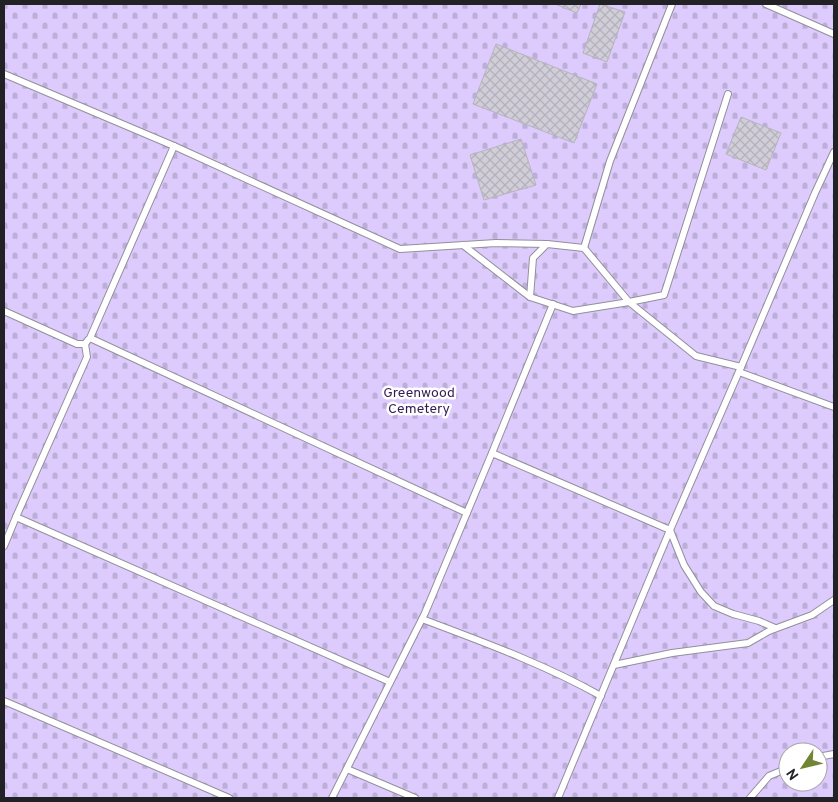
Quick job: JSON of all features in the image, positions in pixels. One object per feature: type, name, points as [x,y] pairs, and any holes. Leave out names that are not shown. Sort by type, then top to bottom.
[{"type":"lane","points":[[584,248],[610,161],[672,4]]},
{"type":"lane","points":[[766,4],[834,34]]},
{"type":"lane","points":[[4,74],[174,146],[400,249],[496,243],[547,244],[584,248],[629,302],[696,356],[740,369],[834,406]]},
{"type":"lane","points":[[462,245],[530,297],[573,311],[664,295],[728,94]]},
{"type":"lane","points":[[4,546],[87,356],[85,344],[90,338],[174,146]]},
{"type":"lane","points":[[558,798],[670,530],[811,202],[833,157]]},
{"type":"lane","points":[[530,297],[533,258],[547,244]]},
{"type":"lane","points":[[332,798],[422,619],[553,304]]},
{"type":"lane","points":[[4,311],[77,344],[85,344]]},
{"type":"lane","points":[[90,338],[467,513]]},
{"type":"lane","points":[[492,453],[670,530],[684,565],[701,592],[714,606],[775,628]]},
{"type":"lane","points":[[16,517],[390,682]]},
{"type":"lane","points":[[614,665],[672,653],[748,643],[775,628],[812,615],[834,600]]},
{"type":"lane","points":[[422,619],[524,658],[574,681],[601,696]]},
{"type":"lane","points":[[4,701],[228,798]]},
{"type":"lane","points":[[347,769],[415,798]]},
{"type":"lane","points":[[750,798],[769,776],[778,772]]},
{"type":"green space","name":"Greenwood Cemetery","points":[[4,4],[834,4],[834,798],[4,798]]},
{"type":"building","points":[[555,4],[581,4],[577,13]]},
{"type":"building","points":[[600,4],[625,12],[607,62],[583,53]]},
{"type":"building","points":[[496,44],[597,84],[574,143],[473,104]]},
{"type":"building","points":[[741,117],[781,133],[766,170],[726,154]]},
{"type":"building","points":[[521,139],[536,185],[484,200],[470,155]]}]
